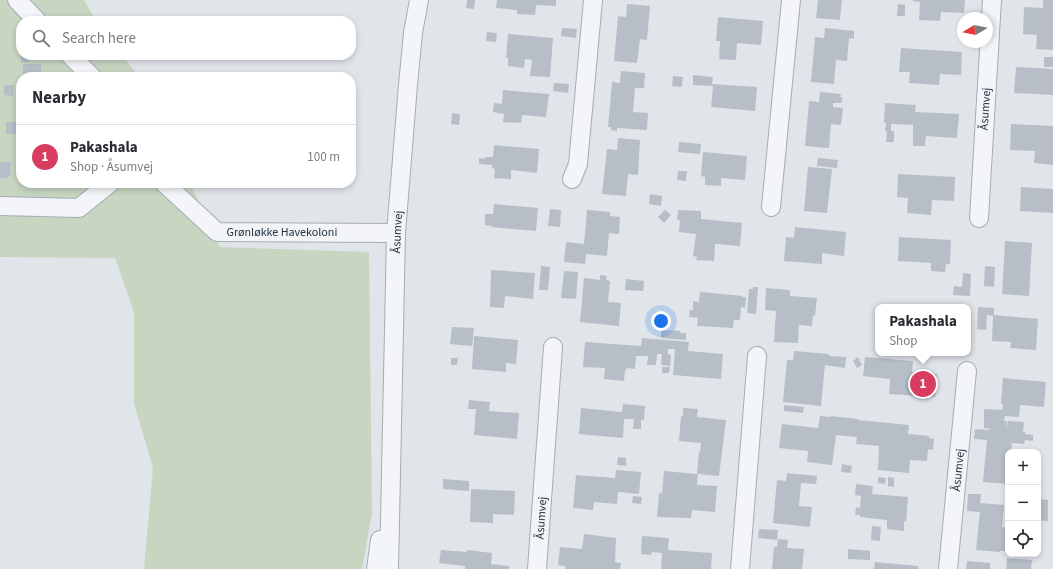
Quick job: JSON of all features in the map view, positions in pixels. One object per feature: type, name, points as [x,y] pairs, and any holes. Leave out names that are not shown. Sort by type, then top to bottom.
[{"type":"street","points":[[16,0],[32,16]]},
{"type":"street","name":"Åsumvej","points":[[389,569],[396,233],[413,34],[419,0]]},
{"type":"street","points":[[572,179],[578,164],[593,0]]},
{"type":"street","points":[[771,207],[791,0]]},
{"type":"street","name":"Åsumvej","points":[[979,218],[992,0]]},
{"type":"street","points":[[75,60],[87,72]]},
{"type":"street","points":[[0,206],[79,208],[104,188]]},
{"type":"street","name":"Grønløkke Havekoloni","points":[[169,188],[217,232],[396,233]]},
{"type":"street","name":"Åsumvej","points":[[537,569],[553,347]]},
{"type":"street","points":[[740,569],[757,356]]},
{"type":"street","name":"Åsumvej","points":[[948,569],[967,370]]},
{"type":"street","name":"Åsumvej","points":[[376,569],[391,466]]},
{"type":"green space","points":[[0,0],[84,0],[93,16],[16,16],[16,60],[126,60],[135,72],[16,72],[16,188],[192,188],[220,247],[369,252],[372,513],[362,569],[144,569],[153,468],[134,403],[134,312],[115,258],[0,257]]},
{"type":"building","points":[[467,0],[475,0],[474,9],[466,8]]},
{"type":"building","points":[[497,0],[556,0],[556,6],[536,5],[535,15],[517,14],[517,10],[496,8]]},
{"type":"building","points":[[818,0],[842,0],[840,20],[816,18]]},
{"type":"building","points":[[965,0],[964,12],[941,12],[940,21],[919,20],[920,2],[913,1]]},
{"type":"building","points":[[1043,0],[1053,0],[1053,50],[1036,49],[1037,35],[1023,34],[1024,7],[1043,8]]},
{"type":"building","points":[[627,4],[650,6],[647,40],[640,39],[637,63],[614,61],[618,16],[626,17]]},
{"type":"building","points":[[898,4],[905,5],[905,16],[897,16]]},
{"type":"building","points":[[718,17],[763,21],[761,45],[737,43],[736,60],[719,59],[720,41],[716,41]]},
{"type":"building","points":[[562,28],[577,29],[576,38],[561,36]]},
{"type":"building","points":[[825,28],[854,31],[854,39],[849,38],[847,61],[836,60],[834,84],[811,82],[815,37],[824,38]]},
{"type":"building","points":[[487,32],[497,33],[496,42],[486,41]]},
{"type":"building","points":[[508,34],[553,38],[550,77],[530,76],[532,60],[525,59],[524,68],[508,66],[508,58],[506,58]]},
{"type":"building","points":[[901,48],[962,52],[961,75],[940,74],[939,85],[909,83],[910,72],[899,72]]},
{"type":"building","points":[[1044,57],[1053,57],[1053,67],[1044,67]]},
{"type":"building","points":[[21,60],[29,60],[29,62],[21,62]]},
{"type":"building","points":[[23,64],[41,64],[41,72],[23,72]]},
{"type":"building","points":[[1016,67],[1053,69],[1053,95],[1014,93]]},
{"type":"building","points":[[621,71],[645,73],[644,88],[635,88],[633,112],[648,113],[647,130],[617,128],[617,131],[611,130],[611,127],[608,127],[612,82],[620,83]]},
{"type":"building","points":[[693,75],[713,77],[712,84],[757,87],[755,111],[711,107],[713,86],[693,85]]},
{"type":"building","points":[[673,76],[683,77],[682,87],[672,86]]},
{"type":"building","points":[[554,83],[569,84],[568,93],[553,91]]},
{"type":"building","points":[[4,85],[14,85],[13,96],[4,95]]},
{"type":"building","points":[[503,90],[549,94],[546,117],[522,115],[521,123],[503,122],[504,114],[493,112],[494,103],[502,104]]},
{"type":"building","points":[[820,92],[841,94],[840,97],[842,97],[842,102],[833,103],[833,107],[843,108],[841,125],[831,124],[829,148],[805,146],[809,101],[819,102]]},
{"type":"building","points":[[885,103],[916,105],[915,112],[959,114],[957,138],[926,136],[925,146],[913,146],[913,125],[891,124],[891,131],[894,131],[894,142],[886,142],[887,131],[885,131],[886,123],[884,123]]},
{"type":"building","points":[[452,113],[460,114],[459,125],[451,124]]},
{"type":"building","points":[[6,122],[16,122],[16,134],[6,134]]},
{"type":"building","points":[[1011,124],[1053,126],[1053,165],[1034,163],[1035,151],[1010,150]]},
{"type":"building","points":[[618,138],[640,140],[638,175],[628,174],[626,196],[602,194],[607,149],[617,150]]},
{"type":"building","points":[[679,142],[701,144],[700,154],[678,152]]},
{"type":"building","points":[[494,145],[539,149],[537,173],[511,170],[511,179],[494,178],[495,169],[492,168],[492,165],[479,164],[479,158],[485,159],[485,157],[493,157]]},
{"type":"building","points":[[703,152],[747,156],[745,180],[721,178],[721,186],[705,185],[705,177],[701,176]]},
{"type":"building","points":[[818,158],[838,160],[837,168],[817,166]]},
{"type":"building","points":[[0,162],[11,162],[10,176],[8,176],[8,178],[0,178]]},
{"type":"building","points":[[808,167],[832,169],[827,213],[804,211]]},
{"type":"building","points":[[678,171],[687,171],[686,181],[677,180]]},
{"type":"building","points":[[898,174],[955,177],[954,201],[932,200],[931,215],[907,213],[908,198],[897,197]]},
{"type":"building","points":[[1021,187],[1053,189],[1053,213],[1020,211]]},
{"type":"building","points":[[650,194],[662,196],[661,206],[649,204]]},
{"type":"building","points":[[494,204],[538,208],[536,231],[485,225],[485,214],[493,214]]},
{"type":"building","points":[[550,209],[561,210],[560,227],[548,226]]},
{"type":"building","points":[[587,210],[610,212],[610,216],[620,217],[619,234],[609,233],[607,256],[586,254],[585,264],[564,262],[566,242],[584,244]]},
{"type":"building","points":[[665,210],[671,215],[664,223],[658,217]]},
{"type":"building","points":[[678,210],[701,211],[701,219],[742,223],[740,246],[715,244],[714,261],[696,260],[697,257],[693,256],[696,234],[679,232],[680,220],[677,220]]},
{"type":"building","points":[[795,227],[846,232],[844,256],[822,253],[822,264],[784,261],[786,237],[794,238]]},
{"type":"building","points":[[899,237],[951,240],[950,264],[946,264],[945,272],[931,271],[931,263],[898,261]]},
{"type":"building","points":[[1005,241],[1032,243],[1029,296],[1002,294]]},
{"type":"building","points":[[541,266],[550,267],[548,290],[539,290]]},
{"type":"building","points":[[985,266],[995,267],[994,287],[984,286]]},
{"type":"building","points":[[491,270],[535,273],[533,299],[505,296],[504,308],[490,307]]},
{"type":"building","points":[[564,271],[578,272],[576,299],[561,298]]},
{"type":"building","points":[[963,273],[971,274],[970,296],[953,295],[954,286],[962,287]]},
{"type":"building","points":[[600,275],[607,276],[606,280],[610,281],[608,302],[621,303],[619,326],[580,322],[584,278],[600,280]]},
{"type":"building","points":[[626,279],[644,281],[643,291],[625,290]]},
{"type":"building","points":[[753,287],[758,287],[756,314],[747,313],[749,289],[753,289]]},
{"type":"building","points":[[766,288],[790,290],[790,296],[817,298],[812,326],[799,325],[798,343],[774,342],[776,311],[765,310]]},
{"type":"building","points":[[700,292],[746,297],[745,308],[741,307],[740,320],[734,320],[733,328],[697,326],[698,318],[689,317],[690,310],[693,310],[693,301],[699,302]]},
{"type":"building","points":[[978,307],[994,308],[994,315],[1038,319],[1036,350],[1010,348],[1011,342],[992,341],[993,316],[987,315],[986,330],[977,329]]},
{"type":"building","points":[[452,327],[474,328],[472,346],[450,344]]},
{"type":"building","points":[[661,330],[680,331],[680,333],[686,333],[686,340],[661,338]]},
{"type":"building","points":[[474,336],[518,340],[516,364],[506,363],[506,372],[472,369]]},
{"type":"building","points":[[642,338],[689,342],[688,351],[723,354],[721,379],[673,375],[675,349],[668,349],[668,354],[671,355],[670,366],[661,365],[662,354],[657,354],[656,365],[647,365],[648,356],[636,356],[635,369],[627,368],[625,370],[624,381],[604,379],[605,368],[583,367],[585,342],[641,346]]},
{"type":"building","points":[[794,351],[846,357],[845,368],[825,365],[821,406],[783,402],[787,360],[793,360]]},
{"type":"building","points":[[858,357],[862,365],[857,368],[853,361]]},
{"type":"building","points":[[865,357],[913,361],[912,372],[937,374],[935,397],[889,394],[890,379],[863,376]]},
{"type":"building","points":[[451,358],[458,358],[457,365],[451,365]]},
{"type":"building","points":[[662,367],[670,367],[669,373],[662,373]]},
{"type":"building","points":[[1003,378],[1046,382],[1044,407],[1020,405],[1019,417],[1005,416],[1004,421],[1007,421],[1006,431],[1008,421],[1024,422],[1023,432],[1025,432],[1025,434],[1033,435],[1033,441],[1025,440],[1024,444],[1012,443],[1011,449],[1005,449],[1005,484],[983,482],[987,440],[974,439],[975,429],[990,430],[984,428],[984,409],[1002,410],[1003,404],[1001,404]]},
{"type":"building","points":[[469,400],[490,402],[489,411],[519,413],[517,439],[474,435],[476,409],[468,409]]},
{"type":"building","points":[[623,404],[645,406],[644,420],[641,420],[641,429],[633,429],[634,419],[624,419],[623,438],[579,434],[581,408],[622,412]]},
{"type":"building","points":[[784,405],[804,407],[803,413],[784,411]]},
{"type":"building","points":[[683,408],[698,409],[697,417],[726,420],[719,476],[698,474],[697,485],[717,486],[715,512],[692,510],[691,518],[657,517],[659,493],[662,494],[664,471],[697,474],[701,443],[679,441]]},
{"type":"building","points":[[820,416],[909,425],[908,434],[929,436],[929,438],[934,439],[933,450],[928,449],[927,461],[910,460],[909,473],[878,470],[879,446],[856,444],[857,437],[836,435],[832,465],[807,462],[808,451],[779,448],[782,424],[818,428]]},
{"type":"building","points":[[618,457],[626,458],[626,466],[617,465]]},
{"type":"building","points":[[842,464],[852,466],[851,473],[841,472]]},
{"type":"building","points":[[616,470],[641,472],[639,494],[618,492],[617,504],[594,502],[593,510],[573,508],[576,475],[615,478]]},
{"type":"building","points":[[787,473],[817,476],[816,484],[801,483],[799,506],[812,507],[810,527],[773,523],[777,480],[786,481]]},
{"type":"building","points":[[878,477],[886,478],[885,484],[878,483]]},
{"type":"building","points":[[888,477],[894,478],[894,487],[888,486]]},
{"type":"building","points":[[443,479],[469,481],[469,491],[443,489]]},
{"type":"building","points":[[856,484],[873,486],[872,494],[908,497],[904,531],[887,529],[887,520],[860,517],[860,515],[855,515],[856,507],[860,508],[861,496],[855,495]]},
{"type":"building","points":[[471,489],[515,491],[514,515],[493,514],[493,523],[470,522]]},
{"type":"building","points":[[968,494],[981,494],[980,503],[1004,505],[1002,527],[1005,528],[1005,551],[976,550],[980,512],[967,511]]},
{"type":"building","points":[[633,496],[642,497],[641,504],[632,503]]},
{"type":"building","points":[[1041,499],[1048,500],[1048,521],[1041,520]]},
{"type":"building","points":[[872,526],[881,527],[880,541],[871,540]]},
{"type":"building","points":[[759,529],[778,530],[777,540],[758,538]]},
{"type":"building","points":[[584,534],[616,538],[615,562],[621,563],[620,569],[565,569],[565,566],[558,565],[560,547],[582,549]]},
{"type":"building","points":[[642,536],[669,538],[668,550],[712,553],[711,569],[661,569],[662,553],[652,552],[651,555],[641,554]]},
{"type":"building","points":[[778,539],[788,540],[787,548],[804,549],[802,569],[772,569],[774,547],[777,547]]},
{"type":"building","points":[[848,549],[870,551],[870,560],[848,559]]},
{"type":"building","points":[[441,550],[467,552],[467,550],[492,553],[491,564],[509,566],[509,569],[465,569],[465,566],[439,563]]},
{"type":"building","points":[[1007,558],[1032,560],[1031,569],[1006,569]]},
{"type":"building","points":[[967,561],[990,563],[990,569],[966,569]]},
{"type":"building","points":[[875,562],[918,566],[918,569],[874,569]]},
{"type":"place","name":"Pakashala","points":[[923,384]]}]
